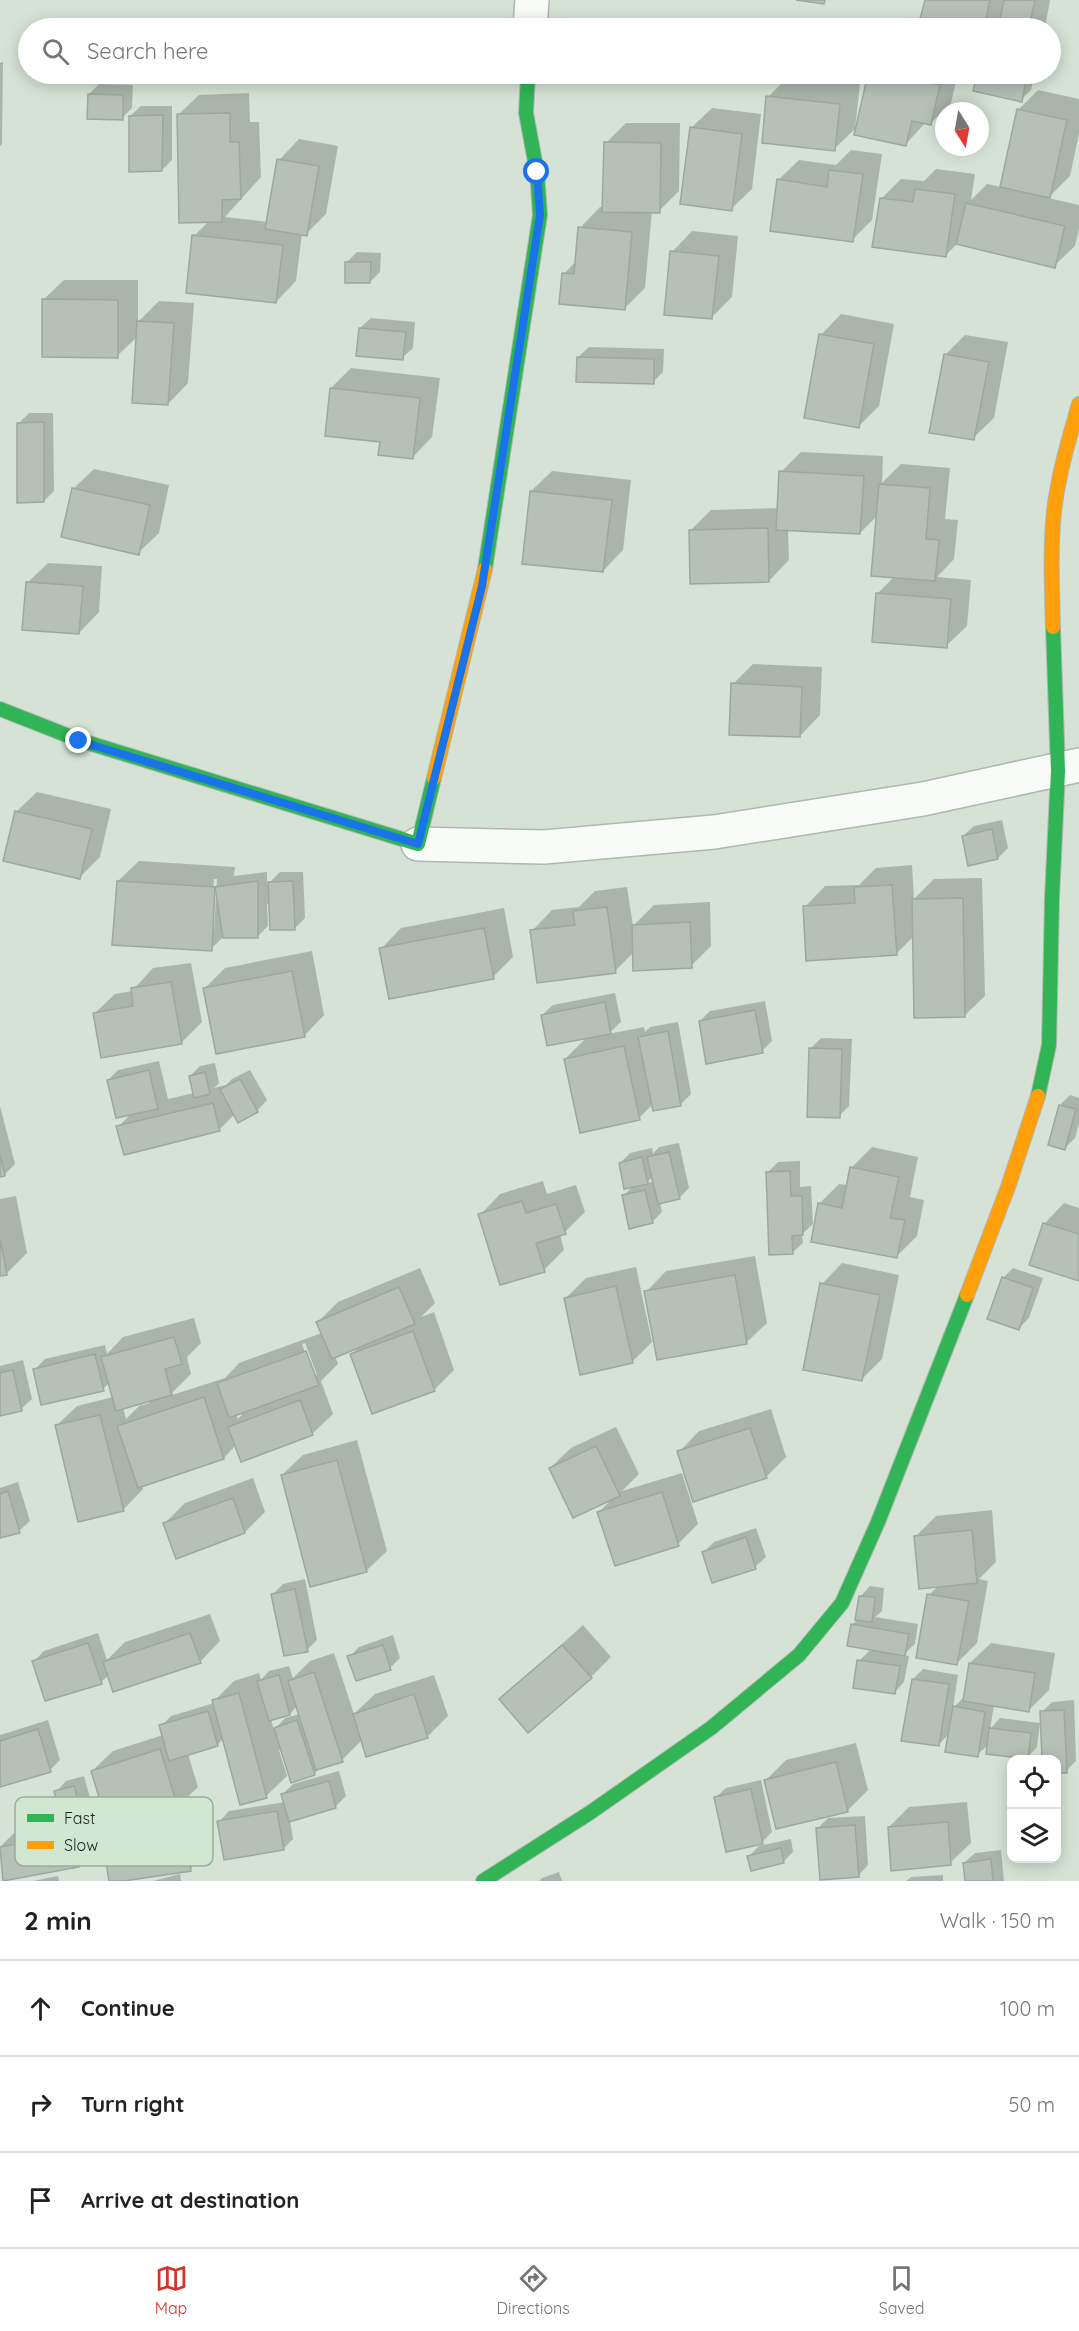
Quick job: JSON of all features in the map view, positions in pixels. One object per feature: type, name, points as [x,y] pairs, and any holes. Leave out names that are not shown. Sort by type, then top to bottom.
[{"type":"street","points":[[531,18],[532,0]]},
{"type":"street","points":[[418,844],[482,586],[540,215],[537,172],[526,113],[527,84]]},
{"type":"street","points":[[483,1881],[591,1812],[711,1728],[800,1655],[842,1603],[923,1411],[1008,1188],[1037,1101],[1049,1045],[1052,898],[1068,768],[1051,557],[1054,510],[1063,463],[1079,404]]},
{"type":"street","points":[[0,709],[79,741],[418,844],[544,847],[714,832],[923,799],[1068,768]]},
{"type":"building","points":[[796,0],[825,0],[824,4]]},
{"type":"building","points":[[925,0],[990,0],[986,18],[920,18]]},
{"type":"building","points":[[1004,0],[1035,0],[1031,18],[1000,18]]},
{"type":"building","points":[[866,84],[940,85],[931,125],[912,121],[906,146],[854,135]]},
{"type":"building","points":[[975,84],[1025,84],[1022,102],[973,91]]},
{"type":"building","points":[[88,94],[123,95],[123,120],[87,119]]},
{"type":"building","points":[[766,96],[840,104],[835,151],[762,143]]},
{"type":"building","points":[[1017,109],[1067,120],[1050,198],[1000,187]]},
{"type":"building","points":[[230,113],[230,142],[239,142],[241,199],[222,200],[222,222],[179,223],[177,114]]},
{"type":"building","points":[[163,115],[162,171],[129,172],[129,116]]},
{"type":"building","points":[[690,127],[742,134],[732,211],[680,204]]},
{"type":"building","points":[[604,142],[661,143],[660,213],[602,212]]},
{"type":"building","points":[[277,159],[319,166],[307,236],[265,229]]},
{"type":"building","points":[[829,170],[863,174],[853,242],[770,231],[777,179],[827,187]]},
{"type":"building","points":[[915,189],[955,194],[946,257],[872,247],[880,198],[913,202]]},
{"type":"building","points":[[966,203],[1065,226],[1055,268],[956,244]]},
{"type":"building","points":[[578,227],[632,232],[625,310],[559,304],[562,273],[574,274]]},
{"type":"building","points":[[192,235],[283,245],[276,303],[186,293]]},
{"type":"building","points":[[670,251],[719,256],[712,319],[664,315]]},
{"type":"building","points":[[345,262],[371,262],[370,283],[345,283]]},
{"type":"building","points":[[42,299],[118,300],[118,358],[42,357]]},
{"type":"building","points":[[137,321],[174,323],[168,405],[132,403]]},
{"type":"building","points":[[359,328],[406,332],[403,360],[356,356]]},
{"type":"building","points":[[819,334],[874,344],[859,428],[804,418]]},
{"type":"building","points":[[944,354],[989,362],[974,440],[929,433]]},
{"type":"building","points":[[577,357],[654,359],[654,384],[576,382]]},
{"type":"building","points":[[330,388],[420,398],[413,459],[378,455],[380,442],[325,436]]},
{"type":"building","points":[[44,422],[44,502],[17,503],[17,423]]},
{"type":"building","points":[[779,471],[864,476],[860,534],[776,530]]},
{"type":"building","points":[[879,484],[930,488],[926,539],[939,540],[935,581],[871,576]]},
{"type":"building","points":[[72,488],[150,505],[139,555],[61,537]]},
{"type":"building","points":[[530,491],[612,500],[603,572],[522,564]]},
{"type":"building","points":[[768,528],[769,582],[690,584],[689,530]]},
{"type":"building","points":[[26,582],[83,586],[79,634],[22,630]]},
{"type":"building","points":[[876,593],[951,599],[947,648],[872,642]]},
{"type":"building","points":[[731,683],[802,687],[800,737],[729,735]]},
{"type":"building","points":[[15,811],[92,829],[80,879],[3,861]]},
{"type":"building","points":[[992,829],[998,859],[968,866],[962,836]]},
{"type":"building","points":[[117,881],[215,887],[212,951],[112,945]]},
{"type":"building","points":[[258,881],[258,938],[223,938],[215,887]]},
{"type":"building","points":[[293,881],[295,930],[270,930],[268,882]]},
{"type":"building","points":[[892,885],[897,955],[806,961],[803,906],[855,903],[854,887]]},
{"type":"building","points":[[963,898],[965,1017],[914,1018],[912,899]]},
{"type":"building","points":[[607,907],[616,973],[537,983],[530,930],[575,925],[573,911]]},
{"type":"building","points":[[690,922],[692,968],[633,971],[632,925]]},
{"type":"building","points":[[484,928],[494,979],[389,999],[379,948]]},
{"type":"building","points":[[292,971],[305,1037],[216,1054],[203,988]]},
{"type":"building","points":[[171,982],[182,1044],[101,1058],[93,1013],[133,1006],[131,988]]},
{"type":"building","points":[[605,1002],[611,1034],[547,1046],[541,1015]]},
{"type":"building","points":[[755,1010],[763,1053],[706,1064],[699,1021]]},
{"type":"building","points":[[668,1031],[681,1106],[653,1111],[638,1037]]},
{"type":"building","points":[[624,1046],[640,1120],[580,1133],[564,1059]]},
{"type":"building","points":[[809,1048],[842,1049],[840,1118],[807,1117]]},
{"type":"building","points":[[149,1070],[158,1109],[116,1118],[107,1080]]},
{"type":"building","points":[[205,1072],[210,1094],[194,1098],[189,1076]]},
{"type":"building","points":[[240,1079],[258,1112],[238,1123],[220,1089]]},
{"type":"building","points":[[213,1103],[220,1131],[124,1155],[116,1126]]},
{"type":"building","points":[[1059,1105],[1076,1109],[1065,1150],[1048,1145]]},
{"type":"building","points":[[669,1152],[680,1199],[658,1204],[647,1157]]},
{"type":"building","points":[[0,1154],[5,1176],[0,1177]]},
{"type":"building","points":[[642,1157],[648,1184],[624,1189],[619,1163]]},
{"type":"building","points":[[850,1167],[899,1177],[890,1218],[905,1220],[897,1258],[811,1242],[818,1203],[842,1208]]},
{"type":"building","points":[[790,1171],[791,1196],[802,1196],[803,1235],[792,1236],[793,1254],[769,1255],[766,1172]]},
{"type":"building","points":[[645,1190],[653,1223],[629,1229],[622,1195]]},
{"type":"building","points":[[522,1201],[526,1213],[556,1204],[566,1234],[536,1243],[545,1272],[500,1285],[478,1214]]},
{"type":"building","points":[[1043,1223],[1079,1234],[1079,1281],[1029,1265]]},
{"type":"building","points":[[0,1239],[7,1275],[0,1276]]},
{"type":"building","points":[[735,1275],[747,1344],[657,1360],[644,1291]]},
{"type":"building","points":[[1002,1277],[1033,1288],[1019,1330],[987,1319]]},
{"type":"building","points":[[820,1283],[880,1295],[862,1381],[803,1370]]},
{"type":"building","points":[[616,1286],[633,1363],[580,1375],[564,1298]]},
{"type":"building","points":[[399,1287],[415,1324],[332,1359],[316,1322]]},
{"type":"building","points":[[413,1331],[435,1391],[372,1414],[350,1354]]},
{"type":"building","points":[[174,1337],[182,1364],[165,1369],[172,1395],[116,1411],[101,1357]]},
{"type":"building","points":[[306,1351],[319,1385],[229,1418],[217,1383]]},
{"type":"building","points":[[95,1354],[104,1391],[41,1405],[33,1369]]},
{"type":"building","points":[[13,1370],[22,1411],[0,1416],[0,1373]]},
{"type":"building","points":[[204,1397],[224,1459],[138,1488],[117,1426]]},
{"type":"building","points":[[300,1400],[313,1435],[241,1462],[228,1427]]},
{"type":"building","points":[[100,1415],[124,1511],[78,1522],[55,1425]]},
{"type":"building","points":[[750,1428],[767,1478],[693,1502],[677,1451]]},
{"type":"building","points":[[596,1446],[620,1496],[573,1518],[549,1468]]},
{"type":"building","points":[[337,1460],[367,1572],[310,1587],[281,1475]]},
{"type":"building","points":[[8,1491],[20,1533],[0,1538],[0,1494]]},
{"type":"building","points":[[662,1492],[679,1546],[615,1566],[597,1512]]},
{"type":"building","points":[[233,1498],[245,1533],[176,1559],[163,1523]]},
{"type":"building","points":[[972,1530],[977,1583],[919,1589],[914,1536]]},
{"type":"building","points":[[746,1537],[756,1569],[712,1583],[702,1552]]},
{"type":"building","points":[[295,1589],[308,1652],[284,1656],[271,1594]]},
{"type":"building","points":[[927,1594],[969,1601],[957,1665],[916,1658]]},
{"type":"building","points":[[859,1596],[875,1597],[872,1622],[855,1620]]},
{"type":"building","points":[[851,1624],[909,1634],[905,1656],[847,1646]]},
{"type":"building","points":[[190,1633],[201,1663],[113,1692],[103,1662]]},
{"type":"building","points":[[88,1643],[102,1684],[45,1701],[32,1661]]},
{"type":"building","points":[[383,1645],[391,1670],[356,1681],[347,1656]]},
{"type":"building","points":[[562,1645],[592,1678],[528,1733],[499,1699]]},
{"type":"building","points":[[857,1660],[900,1666],[895,1694],[853,1688]]},
{"type":"building","points":[[969,1663],[1035,1673],[1029,1712],[963,1701]]},
{"type":"building","points":[[314,1672],[343,1762],[316,1770],[288,1681]]},
{"type":"building","points":[[279,1675],[290,1715],[269,1721],[257,1681]]},
{"type":"building","points":[[912,1679],[949,1684],[939,1746],[901,1741]]},
{"type":"building","points":[[239,1693],[267,1798],[240,1805],[212,1700]]},
{"type":"building","points":[[414,1694],[428,1738],[366,1757],[353,1714]]},
{"type":"building","points":[[953,1706],[985,1712],[978,1757],[945,1752]]},
{"type":"building","points":[[1064,1710],[1067,1773],[1061,1773],[1061,1755],[1042,1755],[1040,1711]]},
{"type":"building","points":[[208,1711],[218,1746],[169,1761],[159,1725]]},
{"type":"building","points":[[297,1720],[315,1775],[291,1783],[274,1728]]},
{"type":"building","points":[[989,1728],[1031,1733],[1028,1755],[1007,1756],[986,1754]]},
{"type":"building","points":[[38,1729],[51,1772],[0,1787],[0,1741]]},
{"type":"building","points":[[160,1749],[175,1797],[99,1797],[91,1771]]},
{"type":"building","points":[[836,1762],[848,1812],[776,1829],[764,1780]]},
{"type":"building","points":[[329,1781],[336,1808],[289,1822],[281,1794]]},
{"type":"building","points":[[74,1786],[77,1797],[56,1797],[54,1791]]},
{"type":"building","points":[[751,1789],[763,1844],[726,1852],[714,1797]]},
{"type":"building","points":[[277,1811],[284,1850],[224,1860],[217,1821]]},
{"type":"building","points":[[948,1822],[951,1865],[891,1871],[888,1827]]},
{"type":"building","points":[[855,1825],[859,1877],[820,1880],[816,1828]]},
{"type":"building","points":[[15,1844],[15,1866],[79,1867],[3,1881],[0,1847]]},
{"type":"building","points":[[781,1848],[784,1863],[751,1871],[747,1856]]},
{"type":"building","points":[[991,1859],[993,1881],[965,1881],[963,1863]]},
{"type":"building","points":[[107,1866],[190,1866],[191,1871],[124,1881],[109,1881]]},
{"type":"traffic: fast","points":[[485,569],[540,215],[537,172],[526,113],[527,84]]},
{"type":"traffic: fast","points":[[1038,1096],[1049,1045],[1052,898],[1058,771],[1053,627]]},
{"type":"traffic: fast","points":[[0,709],[79,740],[418,844],[434,778]]},
{"type":"traffic: fast","points":[[483,1881],[591,1812],[711,1728],[799,1655],[842,1603],[878,1522],[967,1295]]},
{"type":"traffic: slow","points":[[1053,627],[1054,512],[1061,471],[1079,404]]},
{"type":"traffic: slow","points":[[434,778],[485,569]]},
{"type":"traffic: slow","points":[[967,1295],[1008,1187],[1038,1096]]},
{"type":"route","points":[[79,741],[418,844],[482,586],[540,215],[537,172]]}]
